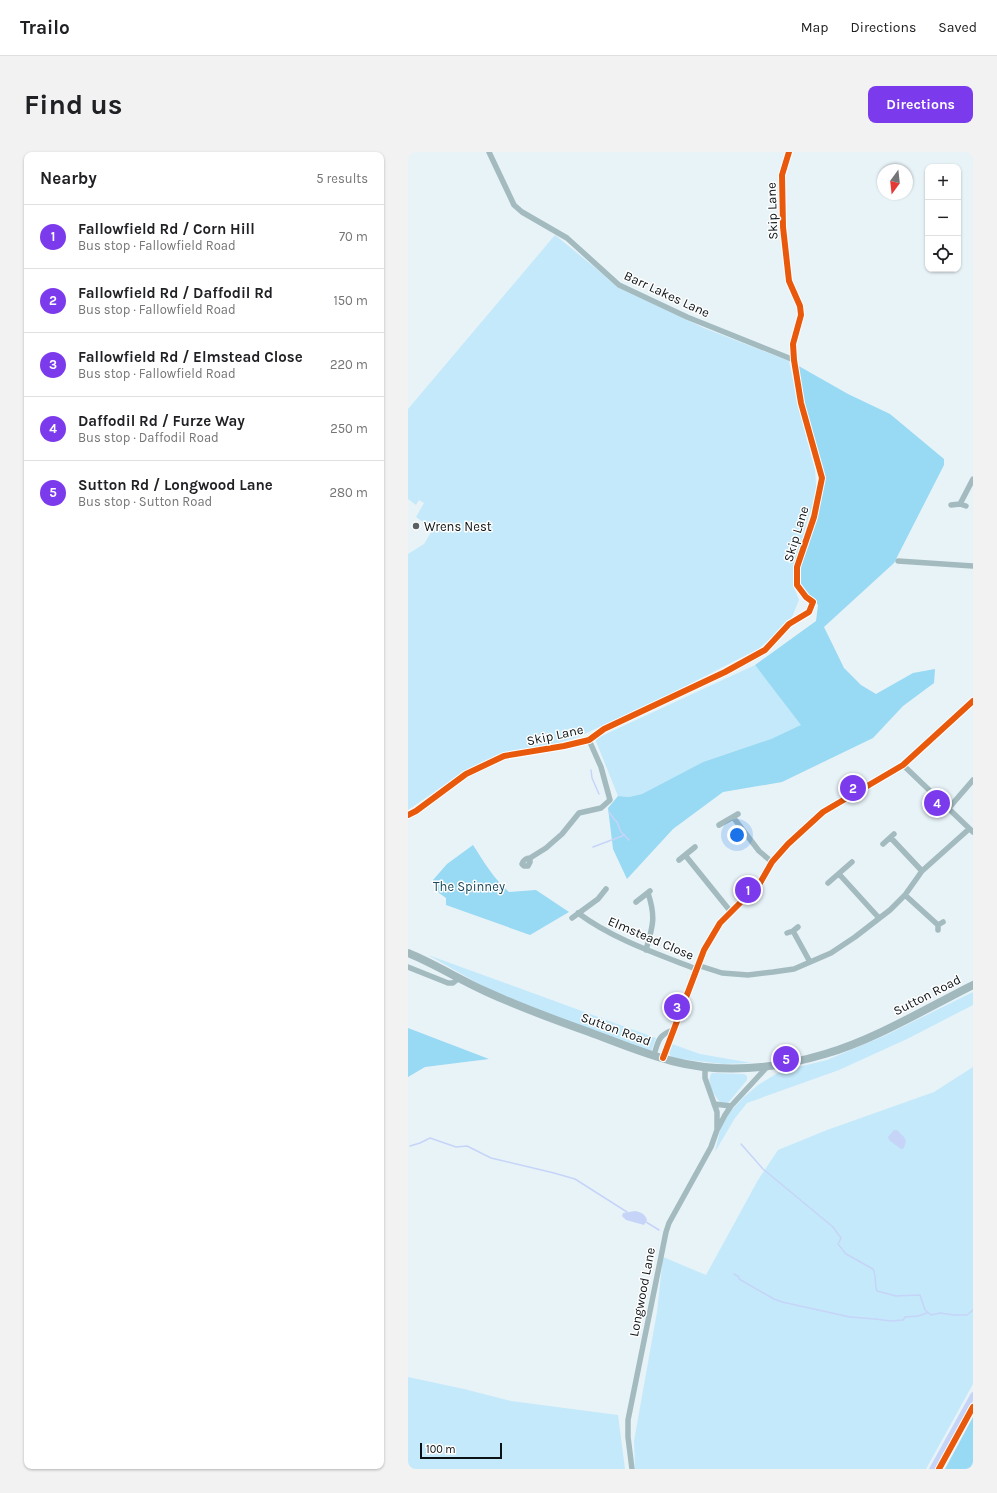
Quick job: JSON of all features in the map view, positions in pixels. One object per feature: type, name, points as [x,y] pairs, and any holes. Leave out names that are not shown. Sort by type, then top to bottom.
[{"type":"main road","name":"Sutton Road","points":[[408,953],[486,992],[654,1056],[672,1061],[729,1068],[767,1067],[804,1060],[849,1046],[973,985]]},
{"type":"street","name":"Barr Lakes Lane","points":[[489,152],[514,205],[522,212],[567,238],[619,285],[686,317],[794,360]]},
{"type":"street","name":"Skip Lane","points":[[408,815],[416,811],[466,774],[504,756],[564,746],[589,740],[604,729],[725,672],[765,650],[790,624],[809,612],[813,602],[806,597],[797,585],[797,567],[814,517],[822,478],[801,403],[794,360],[793,344],[800,316],[800,306],[789,281],[783,227],[782,174],[789,152]]},
{"type":"street","points":[[960,504],[973,479]]},
{"type":"street","points":[[951,505],[960,504],[966,506]]},
{"type":"street","points":[[898,562],[973,566]]},
{"type":"street","points":[[663,1058],[696,967],[704,950],[717,927],[760,883],[772,862],[788,844],[823,812],[903,765],[973,701]]},
{"type":"street","points":[[530,858],[546,848],[562,834],[579,813],[601,808],[610,800],[601,767],[589,740]]},
{"type":"street","points":[[903,765],[971,831]]},
{"type":"street","points":[[948,809],[973,780]]},
{"type":"street","points":[[719,825],[735,815],[759,851],[772,862]]},
{"type":"street","name":"Elmstead Close","points":[[578,913],[606,932],[624,941],[696,967],[722,973],[748,975],[794,969],[831,953],[855,937],[905,895],[922,871],[971,831]]},
{"type":"street","points":[[883,844],[893,836],[922,871]]},
{"type":"street","points":[[679,860],[686,856],[695,847]]},
{"type":"street","points":[[686,856],[732,912]]},
{"type":"street","points":[[828,883],[852,862]]},
{"type":"street","points":[[839,874],[879,918]]},
{"type":"street","points":[[572,918],[598,899],[606,889]]},
{"type":"street","points":[[636,902],[649,892],[653,924],[646,950]]},
{"type":"street","points":[[905,895],[940,926]]},
{"type":"street","points":[[793,930],[810,962]]},
{"type":"street","points":[[408,967],[448,983],[453,983],[459,978]]},
{"type":"street","points":[[654,1056],[660,1037],[666,1032],[673,1030]]},
{"type":"street","name":"Longwood Lane","points":[[705,1066],[705,1078],[717,1112],[717,1130]]},
{"type":"street","name":"Longwood Lane","points":[[632,1469],[628,1437],[628,1420],[663,1240],[669,1223],[711,1147],[717,1130],[731,1106],[767,1067]]},
{"type":"street","points":[[714,1104],[731,1106]]},
{"type":"shaded area","points":[[555,235],[617,287],[704,328],[789,361],[798,405],[815,470],[817,498],[809,515],[795,565],[793,585],[799,600],[792,617],[781,631],[758,649],[674,692],[578,737],[555,744],[499,754],[459,775],[408,810],[408,554],[424,544],[433,529],[416,517],[424,503],[419,500],[416,505],[408,499],[408,409]]},
{"type":"shaded area","points":[[755,665],[802,725],[771,739],[703,762],[642,794],[629,797],[618,796],[595,739]]},
{"type":"shaded area","points":[[428,955],[656,1038],[651,1052],[540,1011],[488,989]]},
{"type":"shaded area","points":[[973,992],[973,1005],[907,1039],[839,1070],[747,1103],[735,1118],[715,1152],[721,1126],[729,1113],[758,1085],[781,1071],[827,1060],[884,1036]]},
{"type":"shaded area","points":[[672,1044],[700,1054],[752,1063],[723,1064],[672,1058],[669,1053]]},
{"type":"shaded area","points":[[973,1067],[973,1384],[926,1469],[635,1469],[634,1441],[657,1312],[663,1257],[706,1275],[758,1180],[778,1150],[827,1130],[934,1092]]},
{"type":"shaded area","points":[[712,1073],[744,1074],[747,1076],[747,1080],[728,1103],[721,1103],[711,1088],[709,1080]]},
{"type":"shaded area","points":[[894,1130],[897,1130],[904,1137],[906,1141],[904,1148],[901,1149],[889,1140],[888,1137]]},
{"type":"shaded area","points":[[635,1211],[645,1216],[647,1220],[644,1225],[626,1220],[622,1216],[623,1213]]},
{"type":"shaded area","points":[[408,1377],[511,1401],[618,1415],[625,1469],[408,1469]]},
{"type":"green space","points":[[797,365],[848,394],[890,414],[944,459],[944,465],[894,563],[824,627],[844,668],[861,685],[876,694],[913,673],[935,669],[934,683],[903,706],[873,738],[782,782],[723,792],[673,829],[627,879],[613,849],[608,808],[618,796],[629,797],[642,794],[703,762],[771,739],[801,725],[755,665],[816,621],[818,605],[800,585],[799,568],[824,481],[803,403]]},
{"type":"green space","name":"The Spinney","points":[[473,845],[494,876],[509,892],[536,890],[569,912],[530,935],[446,905],[446,898],[439,893],[433,880],[447,864]]},
{"type":"green space","points":[[408,1028],[489,1059],[425,1067],[408,1077]]},
{"type":"green space","points":[[973,1417],[973,1469],[945,1469]]},
{"type":"waterway","points":[[591,770],[592,778],[599,794]]},
{"type":"waterway","points":[[609,812],[617,822],[621,832],[629,840]]},
{"type":"waterway","points":[[593,847],[625,835]]},
{"type":"waterway","points":[[410,1146],[430,1138],[456,1147],[467,1146],[491,1158],[575,1179],[627,1212]]},
{"type":"waterway","points":[[741,1144],[763,1169],[833,1227],[841,1238],[838,1244],[846,1254],[873,1269],[877,1291],[896,1296],[920,1295],[925,1310],[931,1315],[940,1313],[967,1315],[973,1310]]},
{"type":"waterway","points":[[646,1222],[659,1230]]},
{"type":"waterway","points":[[734,1274],[739,1277],[739,1279],[782,1302],[850,1317],[891,1321],[903,1320],[905,1317],[918,1316],[927,1313]]},
{"type":"waterway","points":[[932,1469],[973,1395]]},
{"type":"cycle path","points":[[408,815],[416,811],[466,774],[504,756],[564,746],[589,740],[604,729],[725,672],[765,650],[789,624],[809,612],[813,602],[806,597],[797,585],[797,567],[814,517],[822,478],[801,403],[794,360],[793,344],[801,315],[800,306],[789,281],[783,227],[782,175],[789,152]]},
{"type":"cycle path","points":[[663,1058],[704,950],[720,923],[760,883],[772,862],[788,844],[823,812],[903,765],[973,701]]},
{"type":"cycle path","points":[[939,1469],[973,1407]]},
{"type":"place","name":"Wrens Nest","points":[[416,526]]},
{"type":"place","name":"Fallowfield Rd / Daffodil Rd","points":[[853,788]]},
{"type":"place","name":"Daffodil Rd / Furze Way","points":[[937,803]]},
{"type":"place","name":"Fallowfield Rd / Corn Hill","points":[[748,890]]},
{"type":"place","name":"Fallowfield Rd / Elmstead Close","points":[[677,1007]]},
{"type":"place","name":"Sutton Rd / Longwood Lane","points":[[786,1059]]}]
